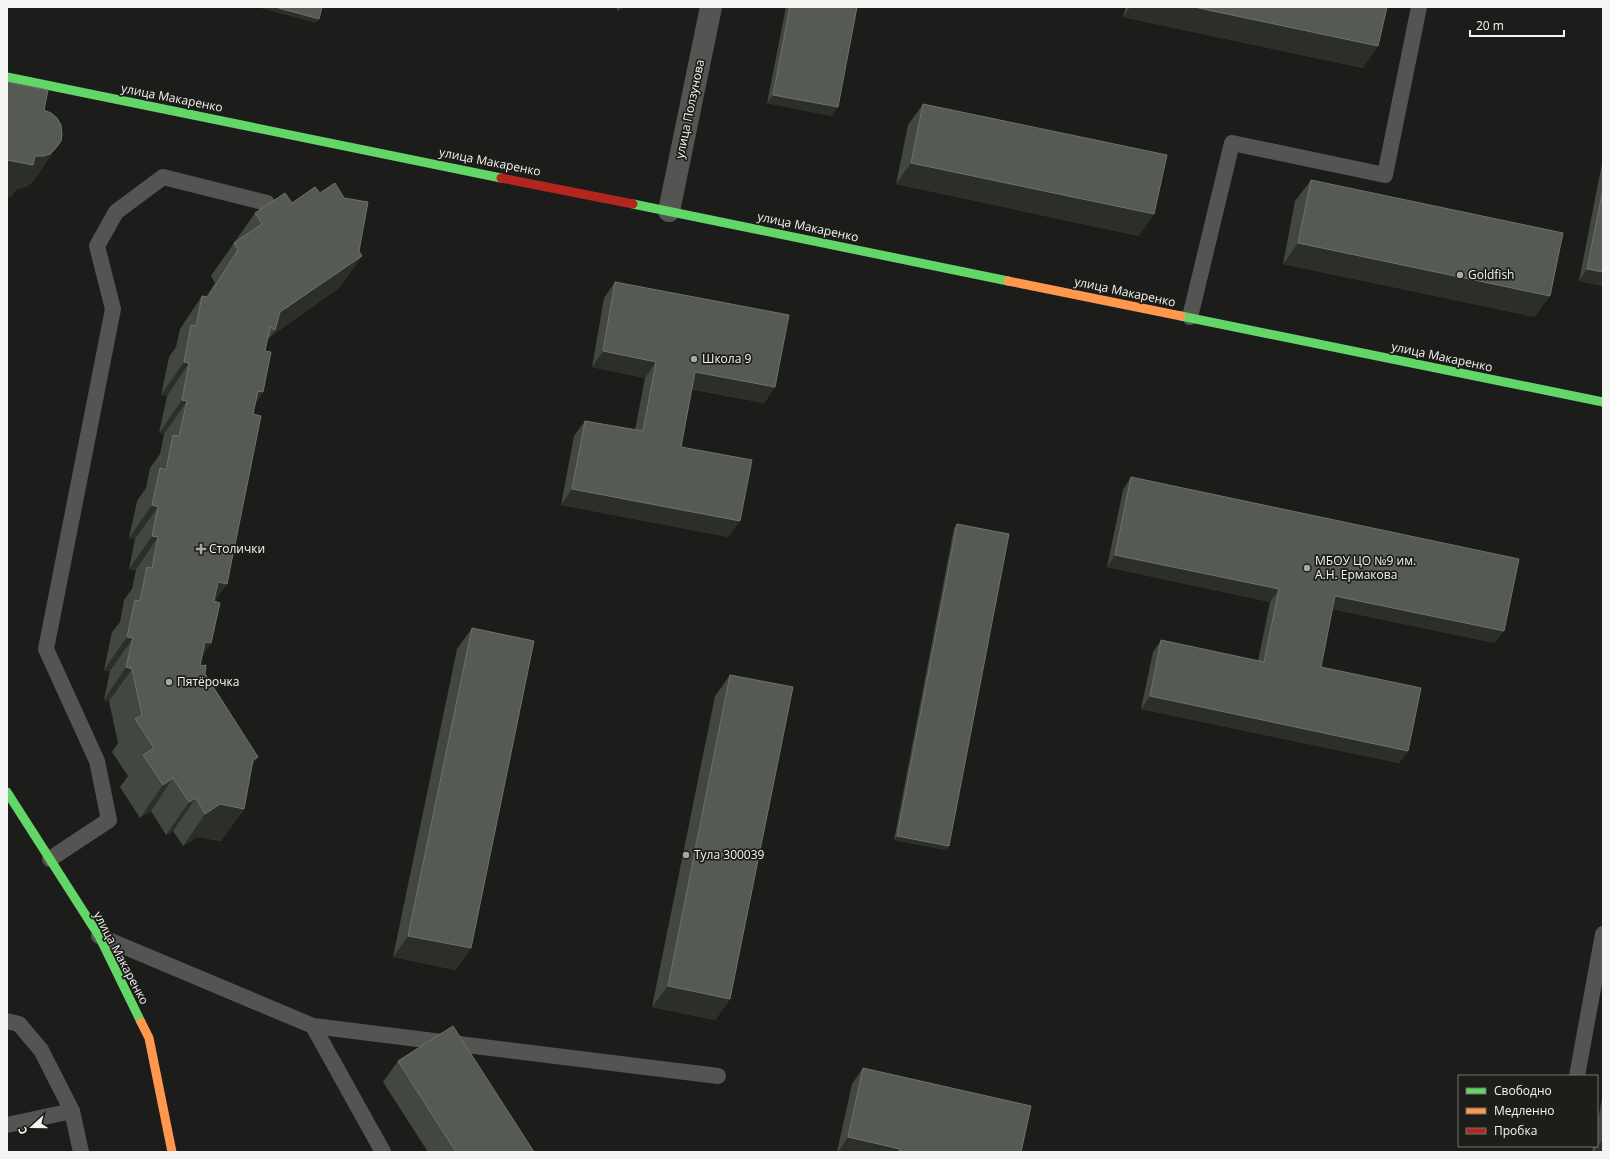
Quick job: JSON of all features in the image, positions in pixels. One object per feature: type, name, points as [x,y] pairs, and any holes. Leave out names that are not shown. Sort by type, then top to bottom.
[{"type":"street","name":"улица Ползунова","points":[[668,211],[711,7]]},
{"type":"street","name":"улица Макаренко","points":[[7,77],[1603,402]]},
{"type":"street","name":"улица Макаренко","points":[[7,792],[99,936],[149,1038],[172,1152]]},
{"type":"lane","points":[[1190,317],[1232,143],[1385,175],[1419,7]]},
{"type":"lane","points":[[50,859],[109,820],[96,761],[46,648],[113,309],[97,246],[116,212],[163,177],[267,203]]},
{"type":"lane","points":[[1577,1075],[1603,934]]},
{"type":"lane","points":[[99,936],[313,1026],[718,1076]]},
{"type":"lane","points":[[7,1021],[20,1024],[41,1050],[72,1111],[81,1152]]},
{"type":"lane","points":[[313,1026],[383,1152]]},
{"type":"lane","points":[[7,1125],[72,1111]]},
{"type":"building","points":[[275,7],[322,7],[319,19]]},
{"type":"building","points":[[790,7],[857,7],[838,107],[773,95]]},
{"type":"building","points":[[1194,7],[1387,7],[1378,46]]},
{"type":"building","points":[[7,82],[48,90],[44,110],[57,118],[61,125],[61,141],[50,154],[35,156],[33,165],[7,160]]},
{"type":"building","points":[[923,104],[1167,155],[1154,214],[911,163]]},
{"type":"building","points":[[1311,180],[1563,233],[1550,296],[1298,243]]},
{"type":"building","points":[[335,183],[344,198],[368,202],[359,251],[362,256],[280,312],[275,330],[270,327],[265,351],[271,352],[263,392],[258,391],[253,414],[261,416],[227,584],[218,582],[214,601],[220,603],[211,643],[205,642],[200,666],[206,665],[205,674],[258,757],[253,760],[244,809],[220,804],[205,814],[196,798],[189,802],[173,778],[163,785],[143,755],[154,748],[135,719],[142,715],[132,669],[126,667],[133,638],[127,637],[135,600],[140,601],[147,567],[152,568],[158,537],[152,536],[158,507],[152,505],[160,468],[166,470],[173,435],[179,436],[187,401],[182,400],[189,363],[184,362],[191,325],[196,326],[202,296],[208,297],[238,250],[234,243],[262,224],[255,213],[285,193],[292,203],[315,187],[320,193]]},
{"type":"building","points":[[1603,189],[1603,272],[1587,269]]},
{"type":"building","points":[[615,282],[789,315],[775,387],[695,372],[681,447],[752,460],[740,521],[572,489],[585,421],[643,431],[656,362],[603,351]]},
{"type":"building","points":[[1131,477],[1519,559],[1504,631],[1335,596],[1321,667],[1421,688],[1408,751],[1150,696],[1161,640],[1264,662],[1279,589],[1115,555]]},
{"type":"building","points":[[957,524],[1009,534],[949,846],[897,836]]},
{"type":"building","points":[[472,628],[534,641],[471,948],[408,936]]},
{"type":"building","points":[[730,675],[793,687],[730,999],[668,986]]},
{"type":"building","points":[[453,1026],[534,1152],[456,1152],[398,1061]]},
{"type":"building","points":[[863,1068],[1031,1106],[1021,1152],[899,1152],[900,1149],[848,1137]]},
{"type":"traffic: fast","points":[[7,77],[501,178]]},
{"type":"traffic: fast","points":[[633,204],[1008,281]]},
{"type":"traffic: fast","points":[[1181,316],[1603,402]]},
{"type":"traffic: fast","points":[[7,792],[99,936],[141,1022]]},
{"type":"traffic: slow","points":[[1008,281],[1181,316]]},
{"type":"traffic: slow","points":[[141,1022],[149,1038],[172,1152]]},
{"type":"traffic: jam","points":[[501,178],[633,204]]},
{"type":"place","name":"Goldfish","points":[[1460,275]]},
{"type":"place","name":"Школа 9","points":[[694,359]]},
{"type":"place","name":"Столички","points":[[201,549]]},
{"type":"place","name":"МБОУ ЦО №9 им. А.Н. Ермакова","points":[[1307,568]]},
{"type":"place","name":"Пятёрочка","points":[[169,682]]},
{"type":"place","name":"Тула 300039","points":[[686,855]]}]
